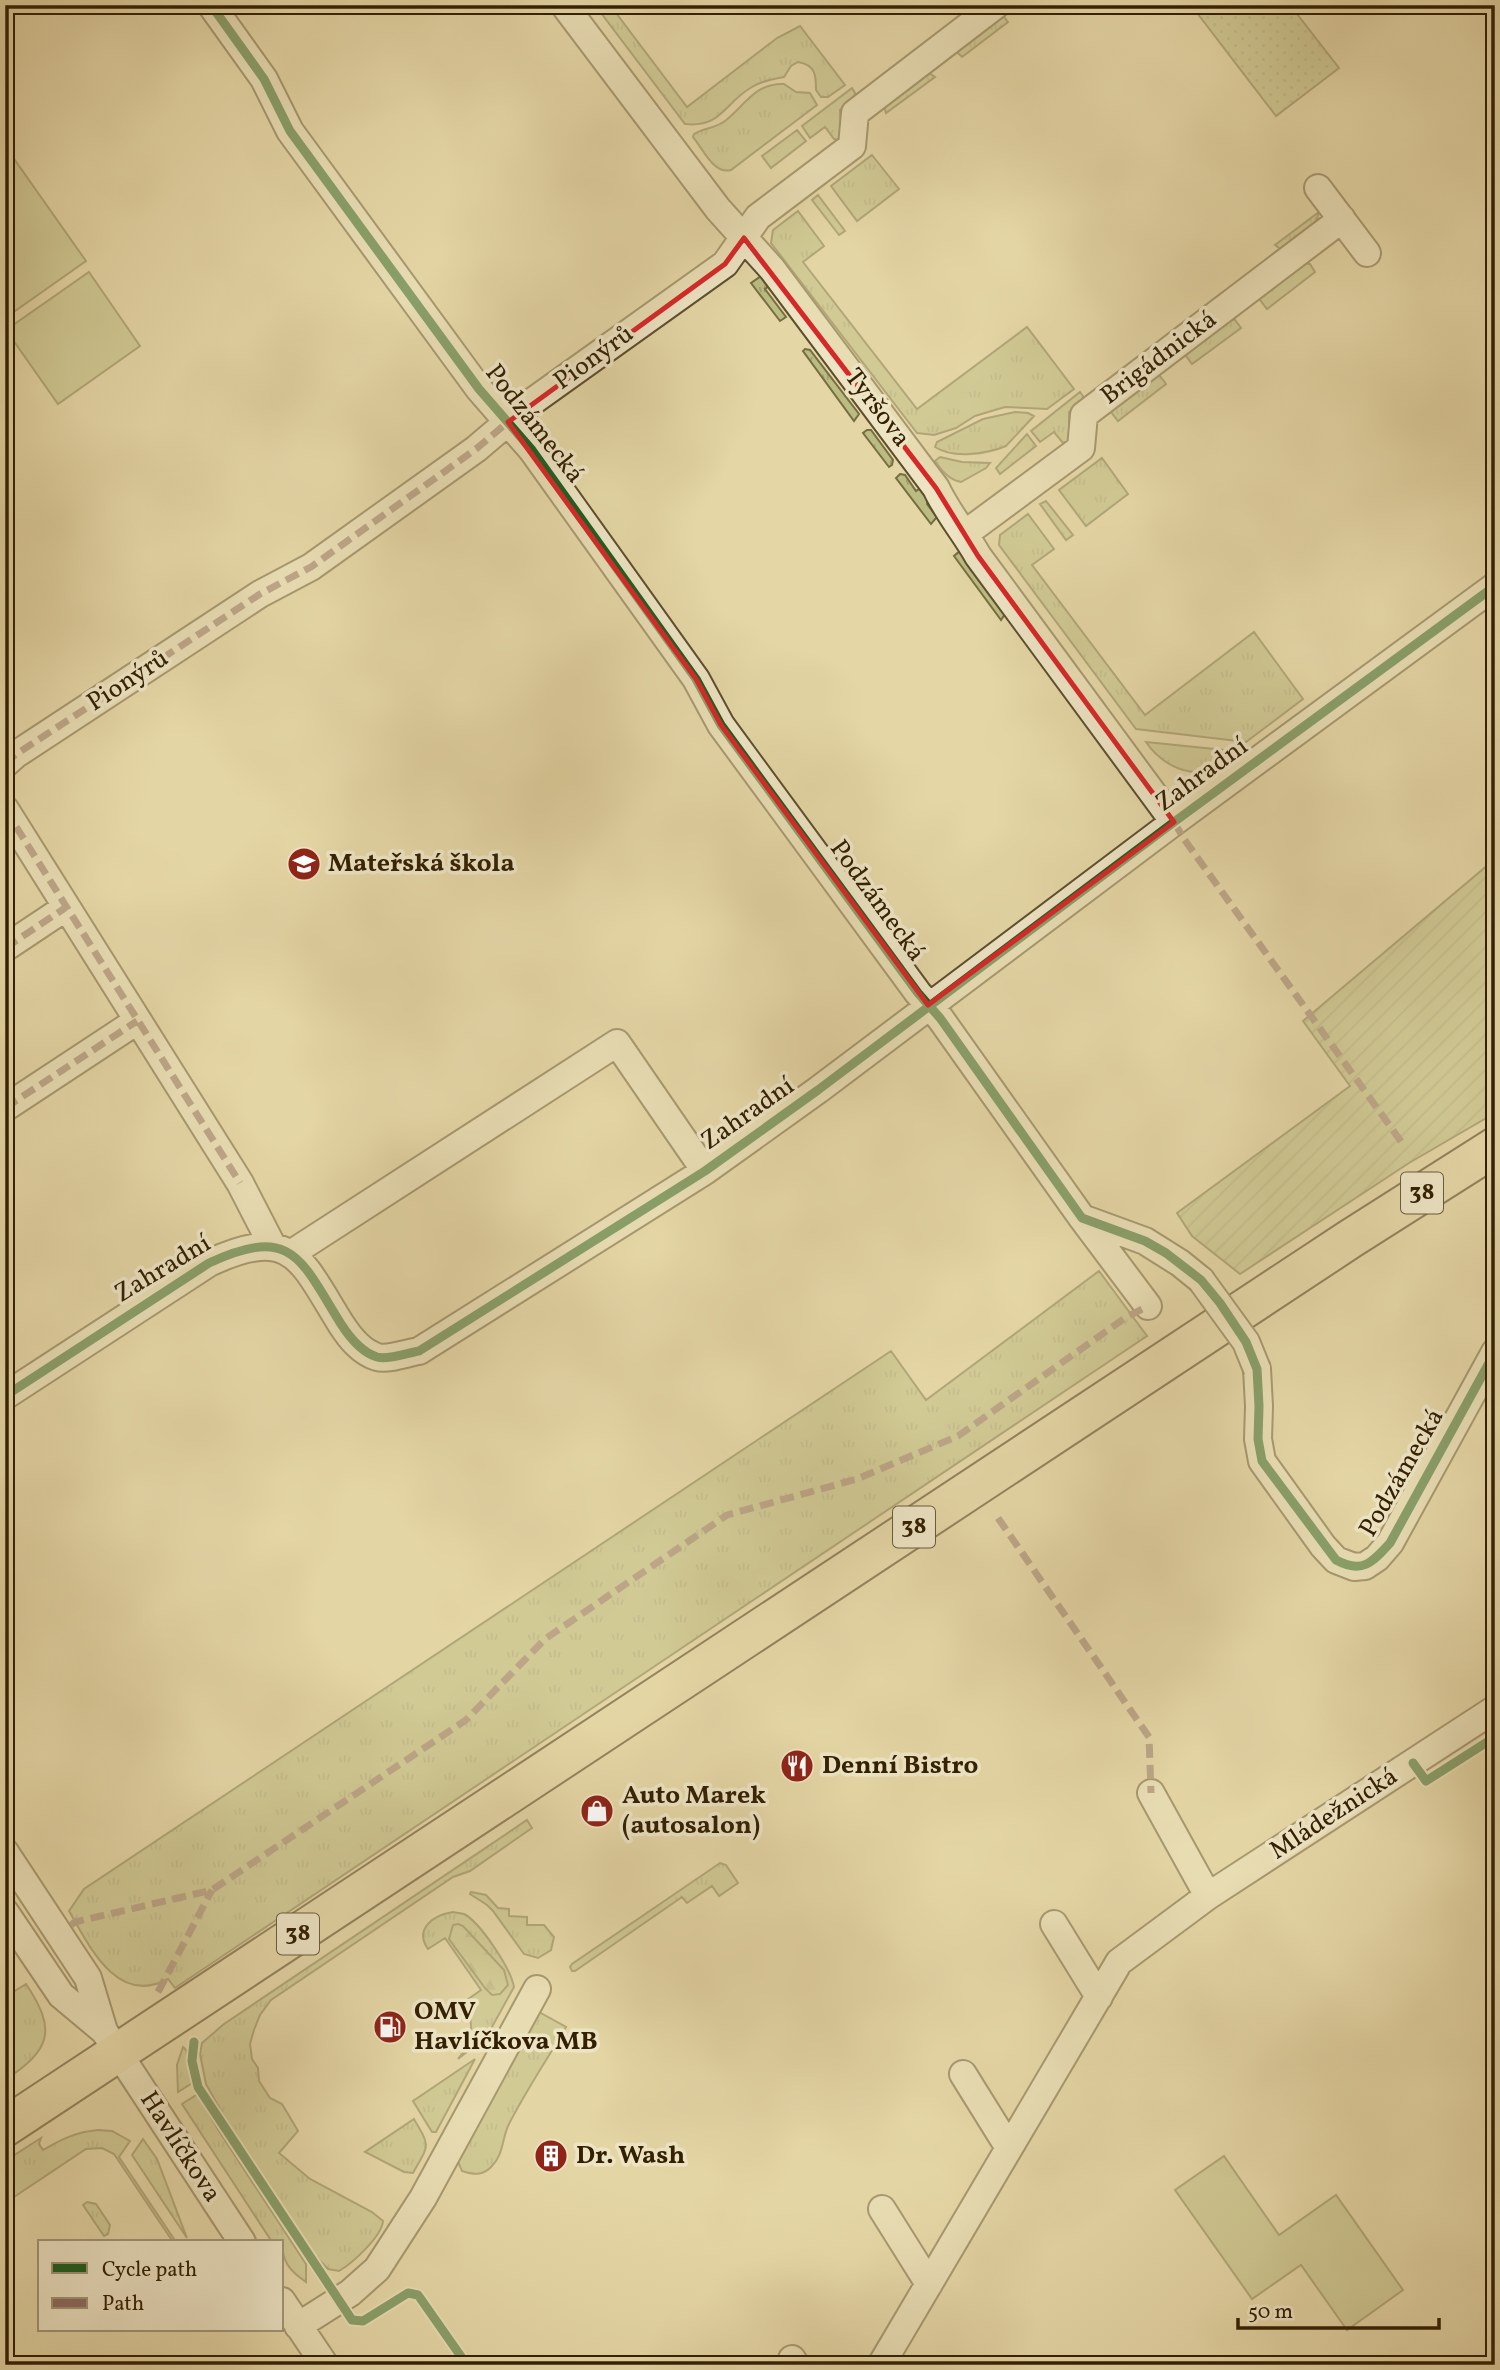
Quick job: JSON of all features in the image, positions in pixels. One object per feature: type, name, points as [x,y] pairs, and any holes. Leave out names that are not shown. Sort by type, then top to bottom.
[{"type":"main road","name":"38","points":[[5,2127],[111,2042],[1495,1147]]},
{"type":"street","name":"Podzámecká","points":[[211,5],[264,79],[290,131],[479,389],[532,450],[696,679],[720,725],[1147,1306]]},
{"type":"street","name":"Tyršova","points":[[564,5],[718,209],[772,269],[936,488],[943,504],[966,533],[978,556],[1174,822]]},
{"type":"street","name":"Pionýrů","points":[[5,764],[260,594],[311,567],[476,449],[508,422],[725,264],[758,217],[852,146],[855,113],[996,5]]},
{"type":"street","points":[[1318,188],[1367,253]]},
{"type":"street","name":"Brigádnická","points":[[966,533],[1081,448],[1084,415],[1342,219]]},
{"type":"street","name":"Zahradní","points":[[5,1396],[209,1263],[232,1252],[255,1247],[282,1250],[305,1266],[349,1338],[366,1351],[379,1358],[419,1351],[705,1171],[818,1090],[928,1005],[1495,586]]},
{"type":"street","points":[[5,809],[282,1250]]},
{"type":"street","points":[[5,948],[65,908]]},
{"type":"street","points":[[5,1108],[137,1021]]},
{"type":"street","name":"Zahradní","points":[[282,1250],[618,1043],[705,1171]]},
{"type":"street","name":"Podzámecká","points":[[1082,1218],[1145,1241],[1201,1280],[1220,1303],[1246,1342],[1257,1369],[1258,1439],[1262,1461],[1323,1546],[1336,1560],[1354,1567],[1365,1566],[1377,1558],[1390,1543],[1495,1352]]},
{"type":"street","name":"Mládežnická","points":[[881,2365],[1119,1962],[1208,1896],[1495,1709]]},
{"type":"street","points":[[1151,1793],[1208,1896]]},
{"type":"street","points":[[5,1852],[88,1978],[111,2042]]},
{"type":"street","points":[[5,1912],[61,1995],[111,2042]]},
{"type":"street","points":[[1054,1924],[1099,1997]]},
{"type":"street","points":[[298,2326],[350,2293],[377,2269],[423,2198],[537,1989]]},
{"type":"street","name":"Havlíčkova","points":[[111,2042],[241,2240]]},
{"type":"street","points":[[963,2074],[1009,2148]]},
{"type":"street","points":[[882,2209],[929,2284]]},
{"type":"street","points":[[284,2304],[325,2365]]},
{"type":"highlighted area","points":[[744,238],[936,488],[978,556],[1174,822],[928,1005],[721,725],[696,679],[508,422],[725,264]]},
{"type":"green space","points":[[595,5],[610,5],[687,107],[777,38],[800,26],[845,85],[828,97],[821,97],[816,90],[812,68],[798,62],[791,66],[784,77],[760,83],[743,93],[715,118],[697,124],[685,124]]},
{"type":"green space","points":[[1191,5],[1290,5],[1339,68],[1276,116]]},
{"type":"green space","points":[[999,16],[1008,22],[962,57],[958,53],[958,47]]},
{"type":"green space","points":[[926,71],[935,77],[886,113],[883,103]]},
{"type":"green space","points":[[784,84],[796,92],[810,93],[817,105],[731,170],[725,171],[714,165],[693,137],[694,134],[725,121],[757,91]]},
{"type":"green space","points":[[852,88],[854,98],[840,110],[839,140],[834,139],[825,127],[810,138],[802,126]]},
{"type":"green space","points":[[797,130],[806,141],[771,168],[762,156]]},
{"type":"green space","points":[[5,146],[86,261],[5,318]]},
{"type":"green space","points":[[872,155],[899,189],[857,221],[831,186]]},
{"type":"green space","points":[[818,195],[845,231],[839,235],[812,200]]},
{"type":"green space","points":[[798,211],[824,246],[803,262],[917,409],[1027,327],[1074,389],[1047,409],[1005,407],[975,416],[956,428],[934,435],[917,433],[771,243],[773,230]]},
{"type":"green space","points":[[1319,212],[1315,225],[1283,251],[1275,245]]},
{"type":"green space","points":[[1304,263],[1310,264],[1315,272],[1267,309],[1260,300],[1260,295]]},
{"type":"green space","points":[[89,272],[140,346],[58,404],[6,330]]},
{"type":"green space","points":[[764,274],[772,284],[765,289],[786,317],[780,321],[751,283]]},
{"type":"green space","points":[[1230,319],[1235,320],[1241,328],[1192,364],[1186,356],[1187,351]]},
{"type":"green space","points":[[810,350],[859,414],[854,421],[803,351]]},
{"type":"green space","points":[[1155,374],[1166,384],[1118,421],[1111,412],[1112,407]]},
{"type":"green space","points":[[1080,392],[1083,402],[1069,412],[1069,441],[1063,443],[1054,432],[1040,442],[1031,431]]},
{"type":"green space","points":[[1015,412],[1034,416],[1006,446],[970,454],[951,453],[935,447],[937,442],[983,419]]},
{"type":"green space","points":[[871,430],[893,460],[889,467],[863,433]]},
{"type":"green space","points":[[1027,434],[1036,446],[1000,474],[996,468]]},
{"type":"green space","points":[[940,457],[962,462],[990,463],[961,482],[949,477],[940,468],[935,461]]},
{"type":"green space","points":[[1102,458],[1128,494],[1086,526],[1059,490]]},
{"type":"green space","points":[[900,474],[905,475],[916,491],[922,487],[929,496],[927,504],[937,517],[931,524],[896,478]]},
{"type":"green space","points":[[1046,501],[1073,535],[1066,540],[1040,504]]},
{"type":"green space","points":[[1028,514],[1054,549],[1032,565],[1145,715],[1254,632],[1303,699],[1246,742],[1136,729],[999,545],[1000,535]]},
{"type":"green space","points":[[961,550],[1007,611],[1001,620],[954,556]]},
{"type":"green space","points":[[1146,742],[1234,751],[1209,770],[1196,772],[1171,765],[1157,755]]},
{"type":"green space","points":[[1495,859],[1495,1113],[1409,1163],[1240,1274],[1192,1236],[1177,1213],[1350,1086],[1303,1021]]},
{"type":"green space","points":[[1099,1271],[1147,1336],[175,1988],[168,1979],[150,1985],[134,1985],[120,1979],[96,1956],[69,1911],[84,1889],[891,1351],[926,1400]]},
{"type":"green space","points":[[527,1820],[532,1828],[470,1871],[453,1877],[271,2000],[260,2015],[250,2044],[252,2059],[258,2068],[259,2081],[270,2098],[282,2104],[298,2131],[279,2153],[310,2179],[372,2212],[383,2221],[378,2234],[352,2262],[339,2271],[328,2269],[315,2256],[228,2124],[206,2084],[200,2054],[202,2043],[224,2024]]},
{"type":"green space","points":[[720,1863],[726,1865],[738,1883],[719,1896],[712,1886],[687,1903],[682,1897],[572,1971],[572,1964]]},
{"type":"green space","points":[[470,1894],[486,1895],[498,1908],[509,1909],[509,1916],[527,1917],[527,1925],[544,1925],[554,1937],[551,1950],[538,1958],[524,1954],[493,1911]]},
{"type":"green space","points":[[453,1912],[464,1914],[478,1926],[507,1969],[514,1987],[487,2036],[458,2059],[467,2046],[471,2032],[470,2017],[464,2002],[481,1990],[445,1938],[428,1949],[423,1935],[424,1929],[433,1920]]},
{"type":"green space","points":[[453,1925],[463,1926],[504,1970],[508,1985],[500,1994],[492,1995],[485,1988],[449,1939]]},
{"type":"green space","points":[[26,1984],[42,2014],[44,2038],[32,2059],[5,2080],[5,1997]]},
{"type":"green space","points":[[539,2012],[566,2027],[508,2126],[496,2162],[482,2173],[462,2171],[458,2162]]},
{"type":"green space","points":[[183,2047],[194,2082],[178,2092],[177,2065]]},
{"type":"green space","points":[[475,2059],[436,2132],[432,2132],[413,2101]]},
{"type":"green space","points":[[198,2094],[219,2131],[306,2264],[306,2282],[288,2265],[284,2255],[284,2240],[271,2240],[182,2104]]},
{"type":"green space","points":[[414,2119],[426,2146],[413,2173],[404,2172],[365,2152]]},
{"type":"green space","points":[[112,2131],[130,2141],[119,2157],[175,2240],[172,2240],[114,2154],[102,2148],[86,2149],[5,2203],[5,2161],[41,2138],[39,2144],[43,2150],[83,2132]]},
{"type":"green space","points":[[143,2139],[157,2159],[187,2238],[132,2155]]},
{"type":"green space","points":[[1224,2156],[1279,2235],[1336,2195],[1403,2290],[1347,2330],[1301,2265],[1252,2299],[1175,2190]]},
{"type":"green space","points":[[87,2202],[96,2204],[110,2225],[108,2234],[104,2236],[83,2205]]},
{"type":"marked path","points":[[5,764],[260,594],[311,567],[476,449],[508,422]]},
{"type":"marked path","points":[[5,809],[240,1183]]},
{"type":"marked path","points":[[1174,822],[1405,1147]]},
{"type":"marked path","points":[[5,948],[65,908]]},
{"type":"marked path","points":[[5,1108],[137,1021]]},
{"type":"marked path","points":[[71,1925],[212,1890],[466,1720],[545,1639],[727,1515],[857,1479],[958,1436],[1125,1318],[1148,1306]]},
{"type":"marked path","points":[[998,1518],[1149,1737],[1151,1793]]},
{"type":"marked path","points":[[158,1992],[212,1890]]},
{"type":"cycle path","points":[[211,5],[264,79],[290,131],[479,389],[532,450],[696,679],[721,725],[918,993],[940,1018],[1082,1218],[1145,1241],[1166,1253],[1201,1280],[1220,1303],[1246,1342],[1257,1369],[1258,1439],[1262,1461],[1336,1560],[1360,1566],[1372,1561],[1390,1543],[1495,1352]]},
{"type":"cycle path","points":[[5,1396],[209,1263],[259,1247],[277,1248],[292,1255],[304,1266],[348,1334],[366,1352],[381,1358],[419,1351],[705,1171],[818,1090],[1174,822],[1495,586]]},
{"type":"cycle path","points":[[1413,1763],[1426,1781],[1495,1737]]},
{"type":"cycle path","points":[[194,2042],[192,2061],[198,2087],[352,2320],[363,2321],[408,2293],[418,2295],[467,2365]]},
{"type":"place","name":"Mateřská škola","points":[[304,864]]},
{"type":"place","name":"Denní Bistro","points":[[797,1766]]},
{"type":"place","name":"Auto Marek (autosalon)","points":[[597,1811]]},
{"type":"place","name":"OMV Havlíčkova MB","points":[[390,2027]]},
{"type":"place","name":"Dr. Wash","points":[[551,2156]]}]
